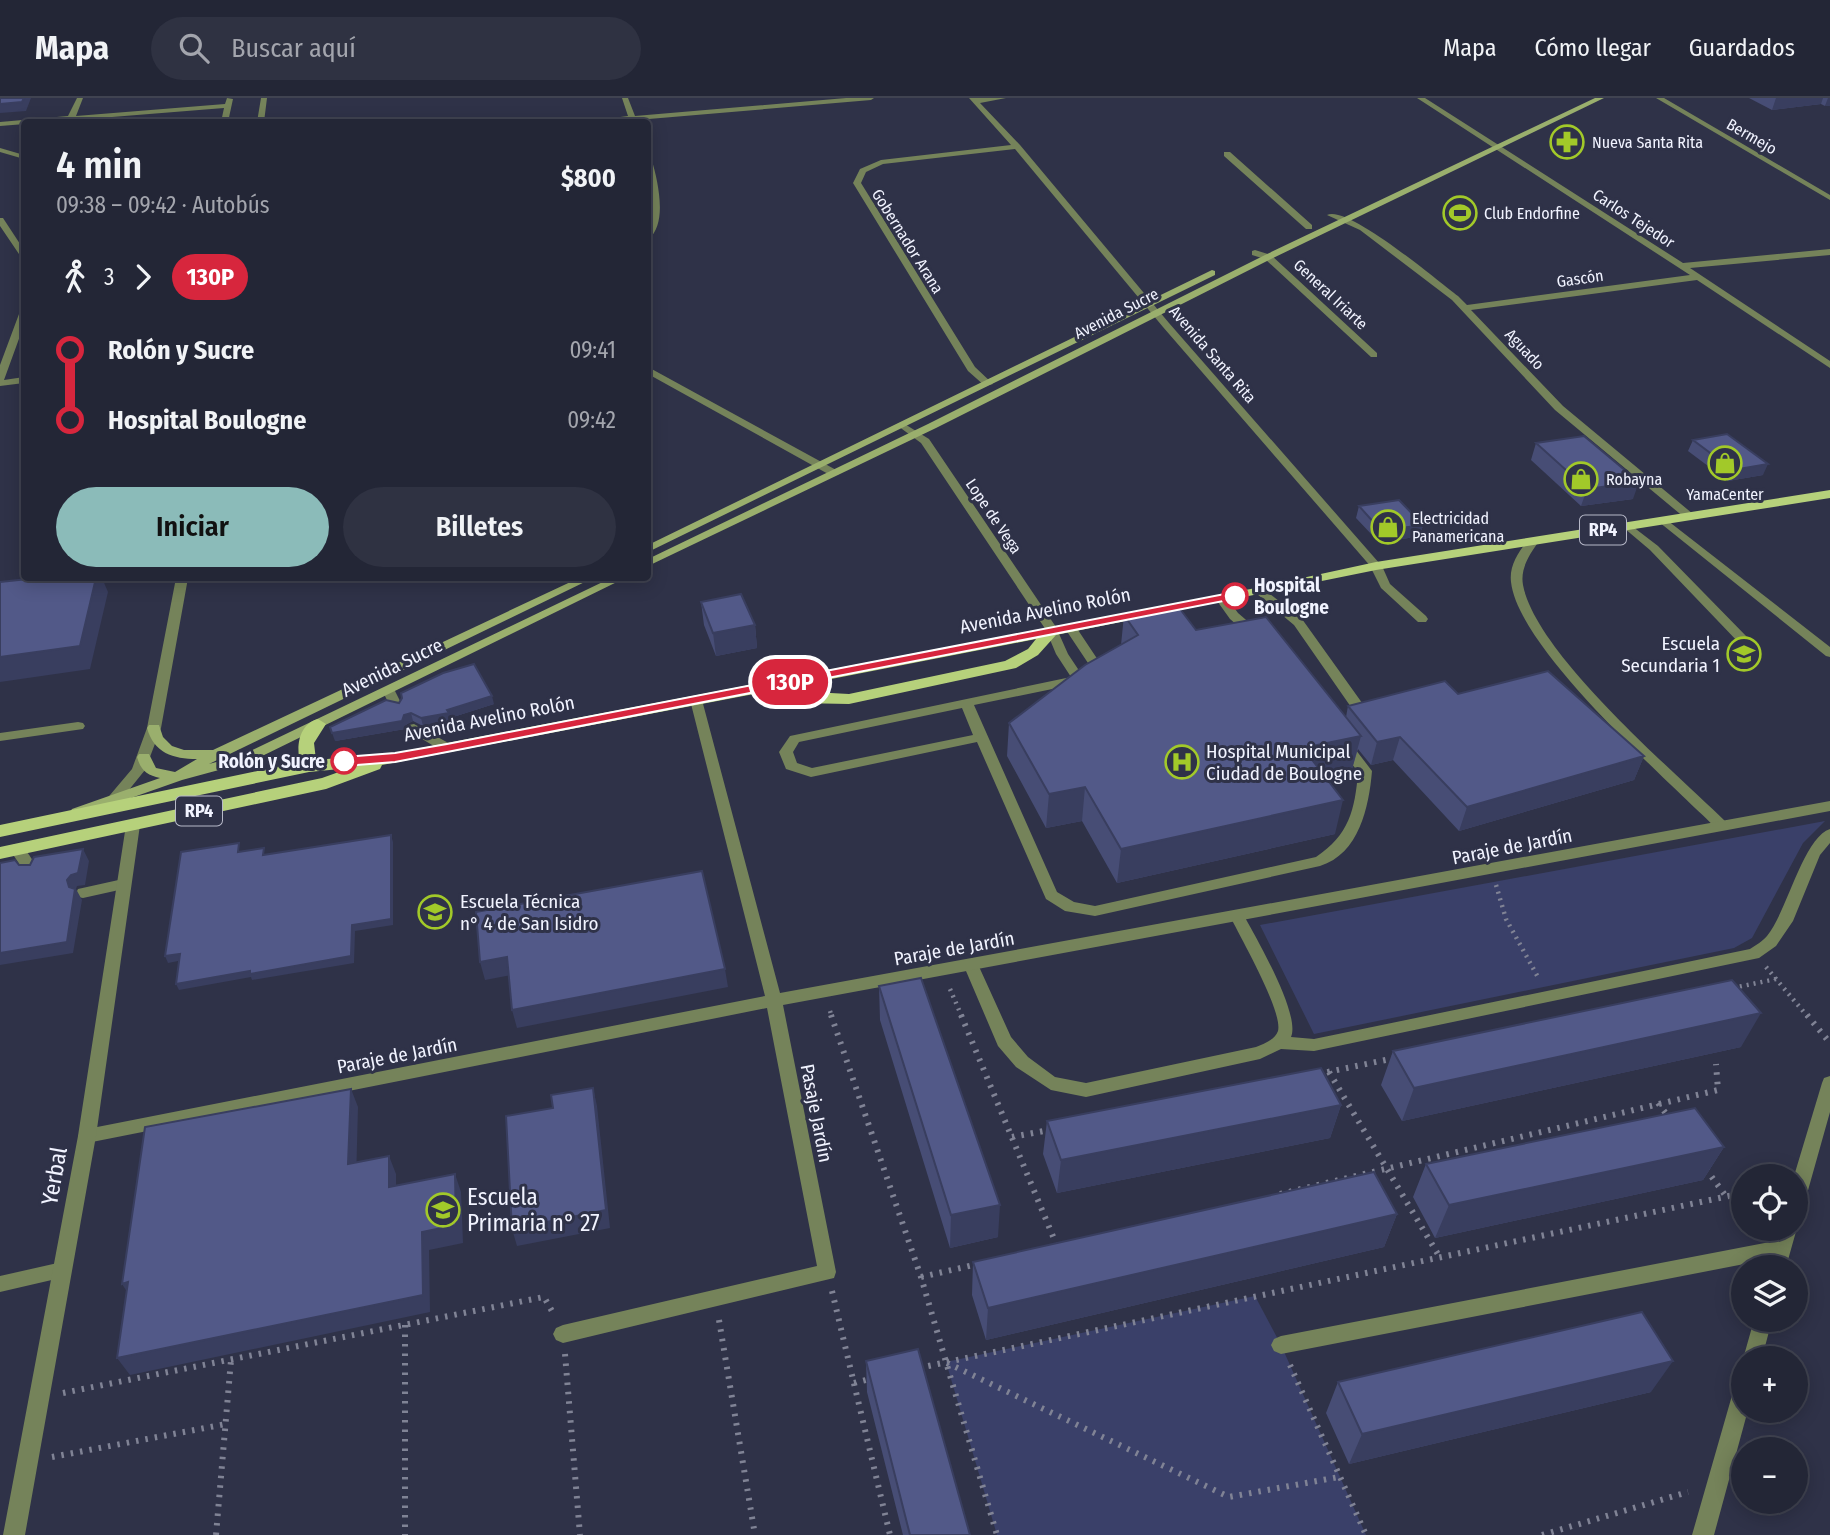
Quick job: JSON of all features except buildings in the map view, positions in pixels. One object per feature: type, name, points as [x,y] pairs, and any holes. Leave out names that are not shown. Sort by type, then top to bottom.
[{"type":"main road","name":"Avenida Sucre","points":[[651,548],[988,384],[1345,220],[1582,98]]},
{"type":"main road","name":"Avenida Sucre","points":[[651,563],[916,433],[1331,215],[1601,98]]},
{"type":"main road","name":"Avenida Avelino Rolón","points":[[0,831],[309,766],[395,758],[1261,591],[1376,566],[1830,494]]},
{"type":"main road","name":"Avenida Sucre","points":[[177,777],[217,753],[581,581]]},
{"type":"main road","name":"Avenida Sucre","points":[[62,817],[177,777],[247,758],[613,581]]},
{"type":"main road","points":[[744,691],[798,698],[849,699],[1010,664],[1033,652],[1052,630]]},
{"type":"main road","points":[[309,766],[304,746],[307,734],[318,724]]},
{"type":"main road","points":[[154,727],[155,739],[163,748],[176,754],[194,756],[217,753]]},
{"type":"main road","points":[[144,757],[152,772],[177,777]]},
{"type":"main road","name":"Avenida Avelino Rolón","points":[[8,851],[326,783],[395,758]]},
{"type":"street","points":[[71,118],[80,98]]},
{"type":"street","points":[[260,119],[264,98]]},
{"type":"street","points":[[625,98],[633,119]]},
{"type":"street","points":[[644,119],[871,98]]},
{"type":"street","points":[[974,99],[1003,98]]},
{"type":"street","name":"Carlos Tejedor","points":[[1420,98],[1682,266],[1830,365]]},
{"type":"street","name":"Bermejo","points":[[1659,98],[1830,198]]},
{"type":"street","name":"Avenida Santa Rita","points":[[974,99],[1376,566],[1385,586],[1422,619]]},
{"type":"street","points":[[139,113],[145,101]]},
{"type":"street","points":[[59,119],[166,111],[229,102]]},
{"type":"street","points":[[163,119],[166,111]]},
{"type":"street","points":[[0,124],[21,122]]},
{"type":"street","name":"Gobernador Arana","points":[[988,384],[971,369],[856,183],[863,172],[881,162],[1017,147]]},
{"type":"street","points":[[0,150],[21,156]]},
{"type":"street","points":[[1227,154],[1309,227]]},
{"type":"street","points":[[651,172],[656,205],[651,230]]},
{"type":"street","name":"Aguado","points":[[1331,215],[1363,228],[1466,308],[1559,408],[1689,516]]},
{"type":"street","points":[[0,220],[21,251]]},
{"type":"street","points":[[1682,266],[1830,252]]},
{"type":"street","points":[[1255,253],[1268,257]]},
{"type":"street","name":"General Iriarte","points":[[1268,257],[1374,355]]},
{"type":"street","name":"Gascón","points":[[1466,308],[1698,277]]},
{"type":"street","points":[[21,322],[0,380],[21,380]]},
{"type":"street","points":[[0,335],[17,333]]},
{"type":"street","points":[[651,372],[834,473]]},
{"type":"street","name":"Lope de Vega","points":[[902,426],[925,441],[1052,630],[1062,654],[1078,679]]},
{"type":"street","points":[[1663,520],[1830,653]]},
{"type":"street","points":[[1628,526],[1654,548],[1744,641]]},
{"type":"street","points":[[1533,541],[1517,567],[1517,586],[1522,603],[1534,622],[1565,667],[1632,736],[1652,761],[1683,786],[1721,825]]},
{"type":"street","points":[[115,798],[129,783],[144,757],[154,727],[181,581]]},
{"type":"street","points":[[1261,591],[1298,622],[1365,717]]},
{"type":"street","points":[[1221,598],[1234,616],[1267,648]]},
{"type":"street","points":[[982,737],[811,773],[790,766],[786,752],[795,739],[1092,677],[1098,669],[1069,627]]},
{"type":"street","points":[[388,690],[396,705]]},
{"type":"street","name":"Pasaje Jardín","points":[[696,700],[774,1001],[827,1272]]},
{"type":"street","points":[[966,703],[1051,895],[1070,907],[1095,911],[1320,861],[1338,851],[1350,834],[1364,794],[1365,771],[1335,733]]},
{"type":"street","points":[[0,737],[78,726]]},
{"type":"street","points":[[414,728],[447,748]]},
{"type":"street","name":"Paraje de Jardín","points":[[87,1136],[823,991],[1830,806]]},
{"type":"street","name":"Yerbal","points":[[13,1535],[87,1136],[132,825]]},
{"type":"street","points":[[971,964],[1004,1041],[1022,1062],[1051,1083],[1086,1090],[1260,1053],[1280,1043],[1314,1045],[1754,954],[1771,942],[1785,921],[1814,853],[1830,834]]},
{"type":"street","points":[[8,851],[31,870]]},
{"type":"street","points":[[83,893],[123,884]]},
{"type":"street","points":[[1237,916],[1282,1009],[1287,1028],[1280,1043]]},
{"type":"street","points":[[1807,1164],[1830,1083]]},
{"type":"street","points":[[1781,1255],[1785,1241]]},
{"type":"street","points":[[1281,1345],[1783,1248]]},
{"type":"street","points":[[0,1284],[62,1270]]},
{"type":"street","points":[[563,1334],[827,1272]]},
{"type":"street","points":[[1703,1535],[1734,1423]]},
{"type":"path","points":[[1492,870],[1506,919],[1551,997]]},
{"type":"path","points":[[1754,954],[1830,1044]]},
{"type":"path","points":[[942,970],[1058,1246]]},
{"type":"path","points":[[1722,990],[1776,979]]},
{"type":"path","points":[[823,991],[921,1277],[997,1535]]},
{"type":"path","points":[[1316,1074],[1396,1058]]},
{"type":"path","points":[[1268,1196],[1718,1090],[1716,1064]]},
{"type":"path","points":[[1329,1072],[1439,1256]]},
{"type":"path","points":[[1658,1103],[1673,1123]]},
{"type":"path","points":[[1012,1138],[1052,1129]]},
{"type":"path","points":[[1703,1164],[1725,1195]]},
{"type":"path","points":[[906,1371],[1731,1194]]},
{"type":"path","points":[[1045,1249],[1071,1243]]},
{"type":"path","points":[[921,1277],[983,1263]]},
{"type":"path","points":[[827,1272],[890,1535]]},
{"type":"path","points":[[38,1398],[544,1297],[563,1334],[580,1535]]},
{"type":"path","points":[[715,1298],[755,1535]]},
{"type":"path","points":[[405,1325],[405,1535]]},
{"type":"path","points":[[1281,1345],[1366,1535]]},
{"type":"path","points":[[216,1535],[231,1360]]},
{"type":"path","points":[[946,1362],[1230,1497],[1339,1477]]},
{"type":"path","points":[[854,1383],[880,1377]]},
{"type":"path","points":[[27,1461],[226,1424]]},
{"type":"path","points":[[1542,1535],[1718,1483]]},
{"type":"shaded area","points":[[1825,821],[1803,843],[1752,938],[1734,948],[1314,1034],[1260,925]]},
{"type":"shaded area","points":[[1255,1296],[1281,1345],[1366,1535],[997,1535],[946,1362]]},
{"type":"bus line","name":"130P","points":[[344,761],[395,758],[1235,596]]},
{"type":"place","name":"Nueva Santa Rita","points":[[1567,142]]},
{"type":"place","name":"Club Endorfine","points":[[1460,213]]},
{"type":"place","name":"YamaCenter","points":[[1725,463]]},
{"type":"place","name":"Robayna","points":[[1581,479]]},
{"type":"place","name":"Electricidad Panamericana","points":[[1388,527]]},
{"type":"place","name":"Hospital Boulogne","points":[[1235,596]]},
{"type":"place","name":"Escuela Secundaria 1","points":[[1744,654]]},
{"type":"place","name":"Rolón y Sucre","points":[[344,761]]},
{"type":"place","name":"Hospital Municipal Ciudad de Boulogne","points":[[1182,762]]},
{"type":"place","name":"Escuela Técnica n° 4 de San Isidro","points":[[435,912]]},
{"type":"place","name":"Escuela Primaria n° 27","points":[[443,1210]]}]
